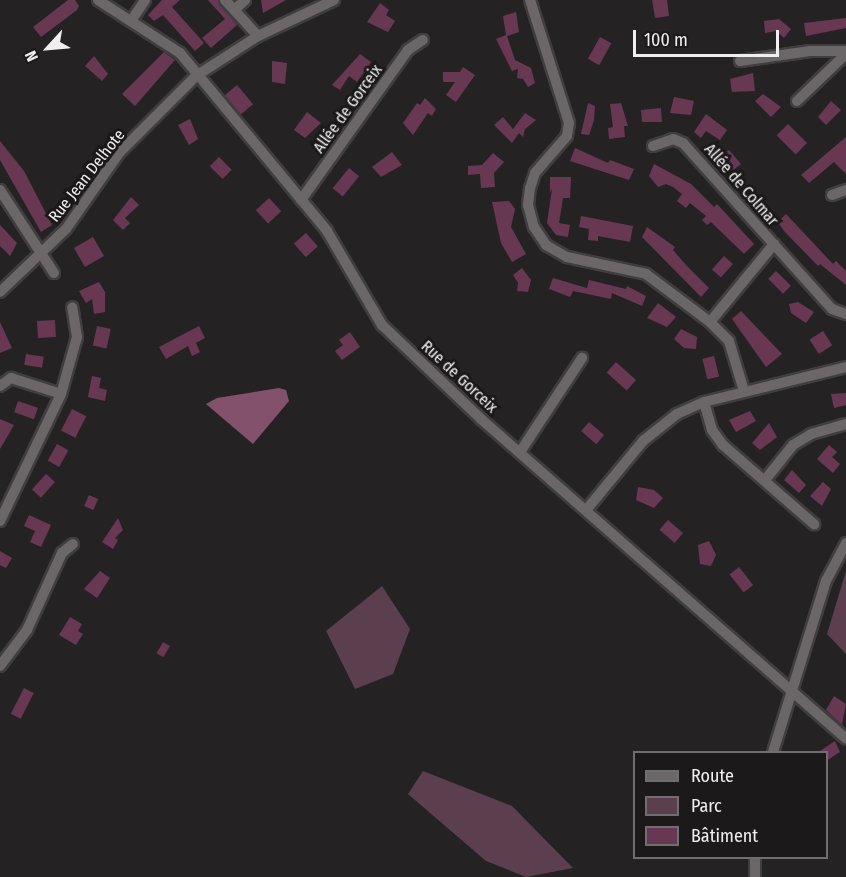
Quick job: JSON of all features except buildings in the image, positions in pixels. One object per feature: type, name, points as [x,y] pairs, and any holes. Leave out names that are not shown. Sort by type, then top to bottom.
[{"type":"street","name":"Rue de Gorceix","points":[[98,0],[180,53],[196,76],[327,231],[382,325],[520,452],[587,508],[846,738]]},
{"type":"street","points":[[131,21],[145,0]]},
{"type":"street","points":[[225,0],[258,36]]},
{"type":"street","points":[[234,9],[244,0]]},
{"type":"street","name":"Rue Jean Delhote","points":[[0,292],[66,229],[120,152],[196,76],[258,36],[334,0]]},
{"type":"street","points":[[531,0],[569,123],[567,136],[535,173],[528,206],[534,227],[546,245],[567,257],[646,274],[710,322],[732,348],[744,391]]},
{"type":"street","name":"Allée de Gorceix","points":[[301,200],[408,50],[423,40]]},
{"type":"street","points":[[740,61],[810,51],[846,53]]},
{"type":"street","points":[[797,101],[846,53]]},
{"type":"street","name":"Allée de Colmar","points":[[653,146],[673,139],[683,143],[832,309],[846,314]]},
{"type":"street","points":[[0,190],[4,205],[54,273]]},
{"type":"street","points":[[832,195],[846,190]]},
{"type":"street","name":"Allée de Colmar","points":[[710,322],[774,244]]},
{"type":"street","points":[[0,522],[61,394],[77,337],[72,308]]},
{"type":"street","points":[[520,452],[582,358]]},
{"type":"street","points":[[587,508],[662,423],[704,402],[846,367]]},
{"type":"street","points":[[0,386],[11,378],[61,394]]},
{"type":"street","points":[[704,402],[712,430],[723,445],[814,524]]},
{"type":"street","points":[[765,480],[793,446],[811,434],[846,424]]},
{"type":"street","points":[[775,751],[825,581],[846,543]]},
{"type":"street","points":[[0,666],[27,630],[62,553],[73,544]]},
{"type":"street","points":[[754,859],[755,877]]},
{"type":"green space","points":[[846,571],[846,654],[827,634]]},
{"type":"green space","points":[[382,586],[410,629],[393,674],[355,689],[326,631]]},
{"type":"green space","points":[[423,771],[512,806],[573,868],[526,877],[486,861],[408,794]]},
{"type":"shaded area","points":[[279,388],[286,390],[289,401],[253,444],[206,404],[217,398]]}]
